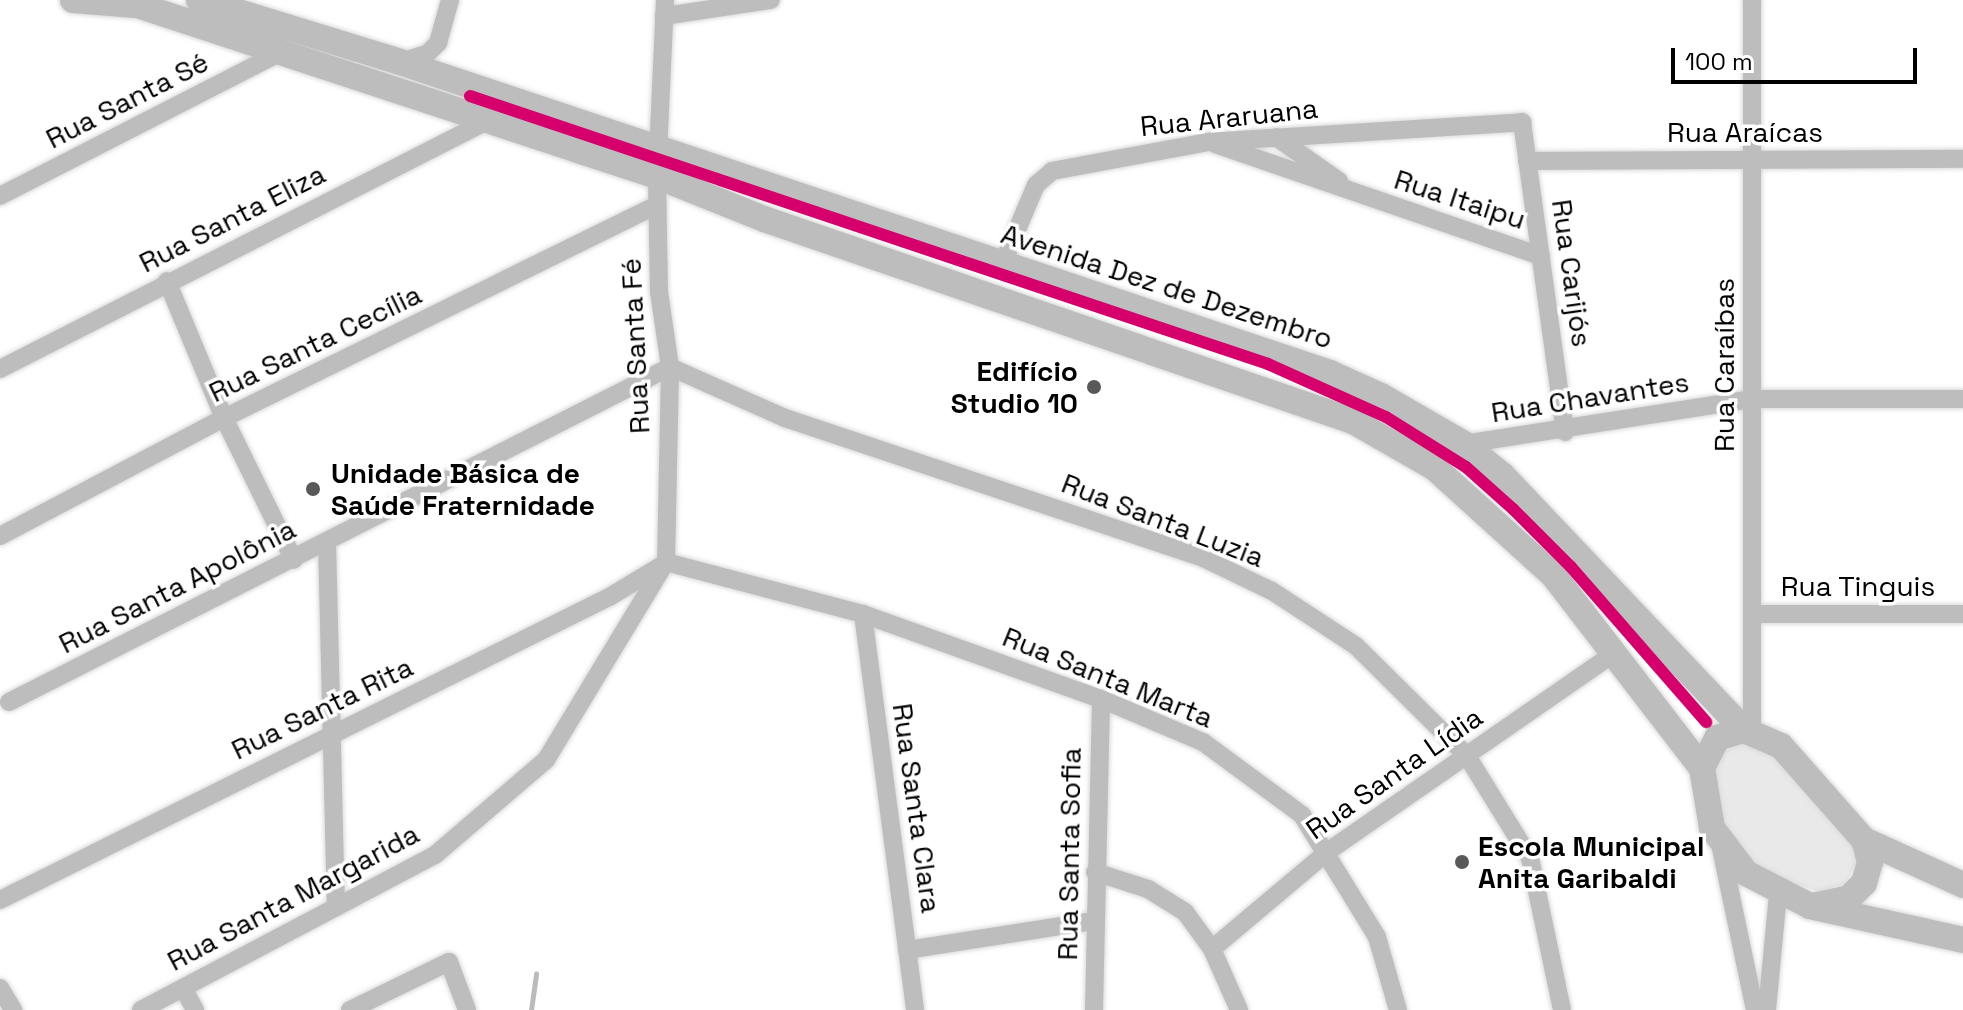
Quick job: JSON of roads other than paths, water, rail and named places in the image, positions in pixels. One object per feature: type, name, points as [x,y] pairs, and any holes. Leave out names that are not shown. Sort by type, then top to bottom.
[{"type":"highway","name":"Avenida Dez de Dezembro","points":[[73,0],[128,2],[491,119],[657,163],[1002,265],[1330,373],[1464,444],[1528,499],[1748,730],[1781,746],[1864,840],[1963,885]]},
{"type":"highway","name":"Avenida Dez de Dezembro","points":[[199,0],[400,62],[657,163],[764,219],[1353,421],[1435,468],[1504,526],[1616,652],[1702,768]]},
{"type":"highway","points":[[1748,730],[1717,738],[1702,768],[1705,809],[1720,844],[1746,873],[1778,893],[1810,906],[1963,940]]},
{"type":"highway","points":[[1810,906],[1843,901],[1860,888],[1870,862],[1864,840]]},
{"type":"street","points":[[400,62],[427,54],[438,43],[450,0]]},
{"type":"street","points":[[665,8],[771,0]]},
{"type":"street","name":"Rua Caraíbas","points":[[1748,730],[1752,614],[1752,0]]},
{"type":"street","name":"Rua Santa Fé","points":[[665,8],[657,205],[659,292],[670,367],[666,562]]},
{"type":"street","name":"Rua Santa Sé","points":[[0,196],[280,53]]},
{"type":"street","name":"Rua Santa Eliza","points":[[0,369],[167,281],[491,119]]},
{"type":"street","name":"Rua Araruana","points":[[1002,265],[1036,185],[1052,171],[1208,142],[1522,122]]},
{"type":"street","name":"Rua Carijós","points":[[1522,122],[1565,432]]},
{"type":"street","name":"Rua Itaipu","points":[[1276,137],[1362,196]]},
{"type":"street","name":"Rua Itaipu","points":[[1208,142],[1541,256]]},
{"type":"street","name":"Rua Araícas","points":[[1527,161],[1963,159]]},
{"type":"street","name":"Rua Santa Cecília","points":[[0,536],[224,418],[657,205]]},
{"type":"street","points":[[167,281],[224,418],[294,560]]},
{"type":"street","name":"Rua Santa Apolônia","points":[[9,702],[670,367]]},
{"type":"street","name":"Rua Santa Luzia","points":[[670,367],[785,418],[1203,558],[1272,591],[1356,646],[1467,756],[1530,858],[1562,1010]]},
{"type":"street","name":"Rua Chavantes","points":[[1464,444],[1565,432],[1753,399],[1963,399]]},
{"type":"street","points":[[327,542],[336,907]]},
{"type":"street","name":"Rua Santa Marta","points":[[666,562],[863,614],[1101,699],[1203,742],[1255,776],[1302,815],[1377,937],[1398,1010]]},
{"type":"street","name":"Rua Santa Rita","points":[[0,900],[611,596],[666,562]]},
{"type":"street","name":"Rua Santa Margarida","points":[[141,1010],[435,855],[546,760],[666,562]]},
{"type":"street","name":"Rua Santa Clara","points":[[863,614],[915,1010]]},
{"type":"street","name":"Rua Tinguis","points":[[1752,614],[1963,614]]},
{"type":"street","name":"Rua Santa Lídia","points":[[1212,949],[1327,852],[1616,652]]},
{"type":"street","name":"Rua Santa Sofia","points":[[1094,1010],[1093,921],[1101,699]]},
{"type":"street","points":[[1720,844],[1755,1010]]},
{"type":"street","points":[[1095,872],[1148,889],[1185,912],[1212,949],[1239,1010]]},
{"type":"street","points":[[1767,1010],[1778,893]]},
{"type":"street","points":[[907,950],[1093,921]]},
{"type":"street","points":[[350,1010],[449,962],[467,1010]]},
{"type":"street","points":[[0,988],[13,1010]]},
{"type":"street","points":[[183,988],[195,1010]]},
{"type":"waterway","points":[[531,1010],[536,973]]},
{"type":"place","name":"Edifício Studio 10","points":[[1094,387]]},
{"type":"place","name":"Unidade Básica de Saúde Fraternidade","points":[[313,489]]},
{"type":"place","name":"Escola Municipal Anita Garibaldi","points":[[1462,862]]}]
